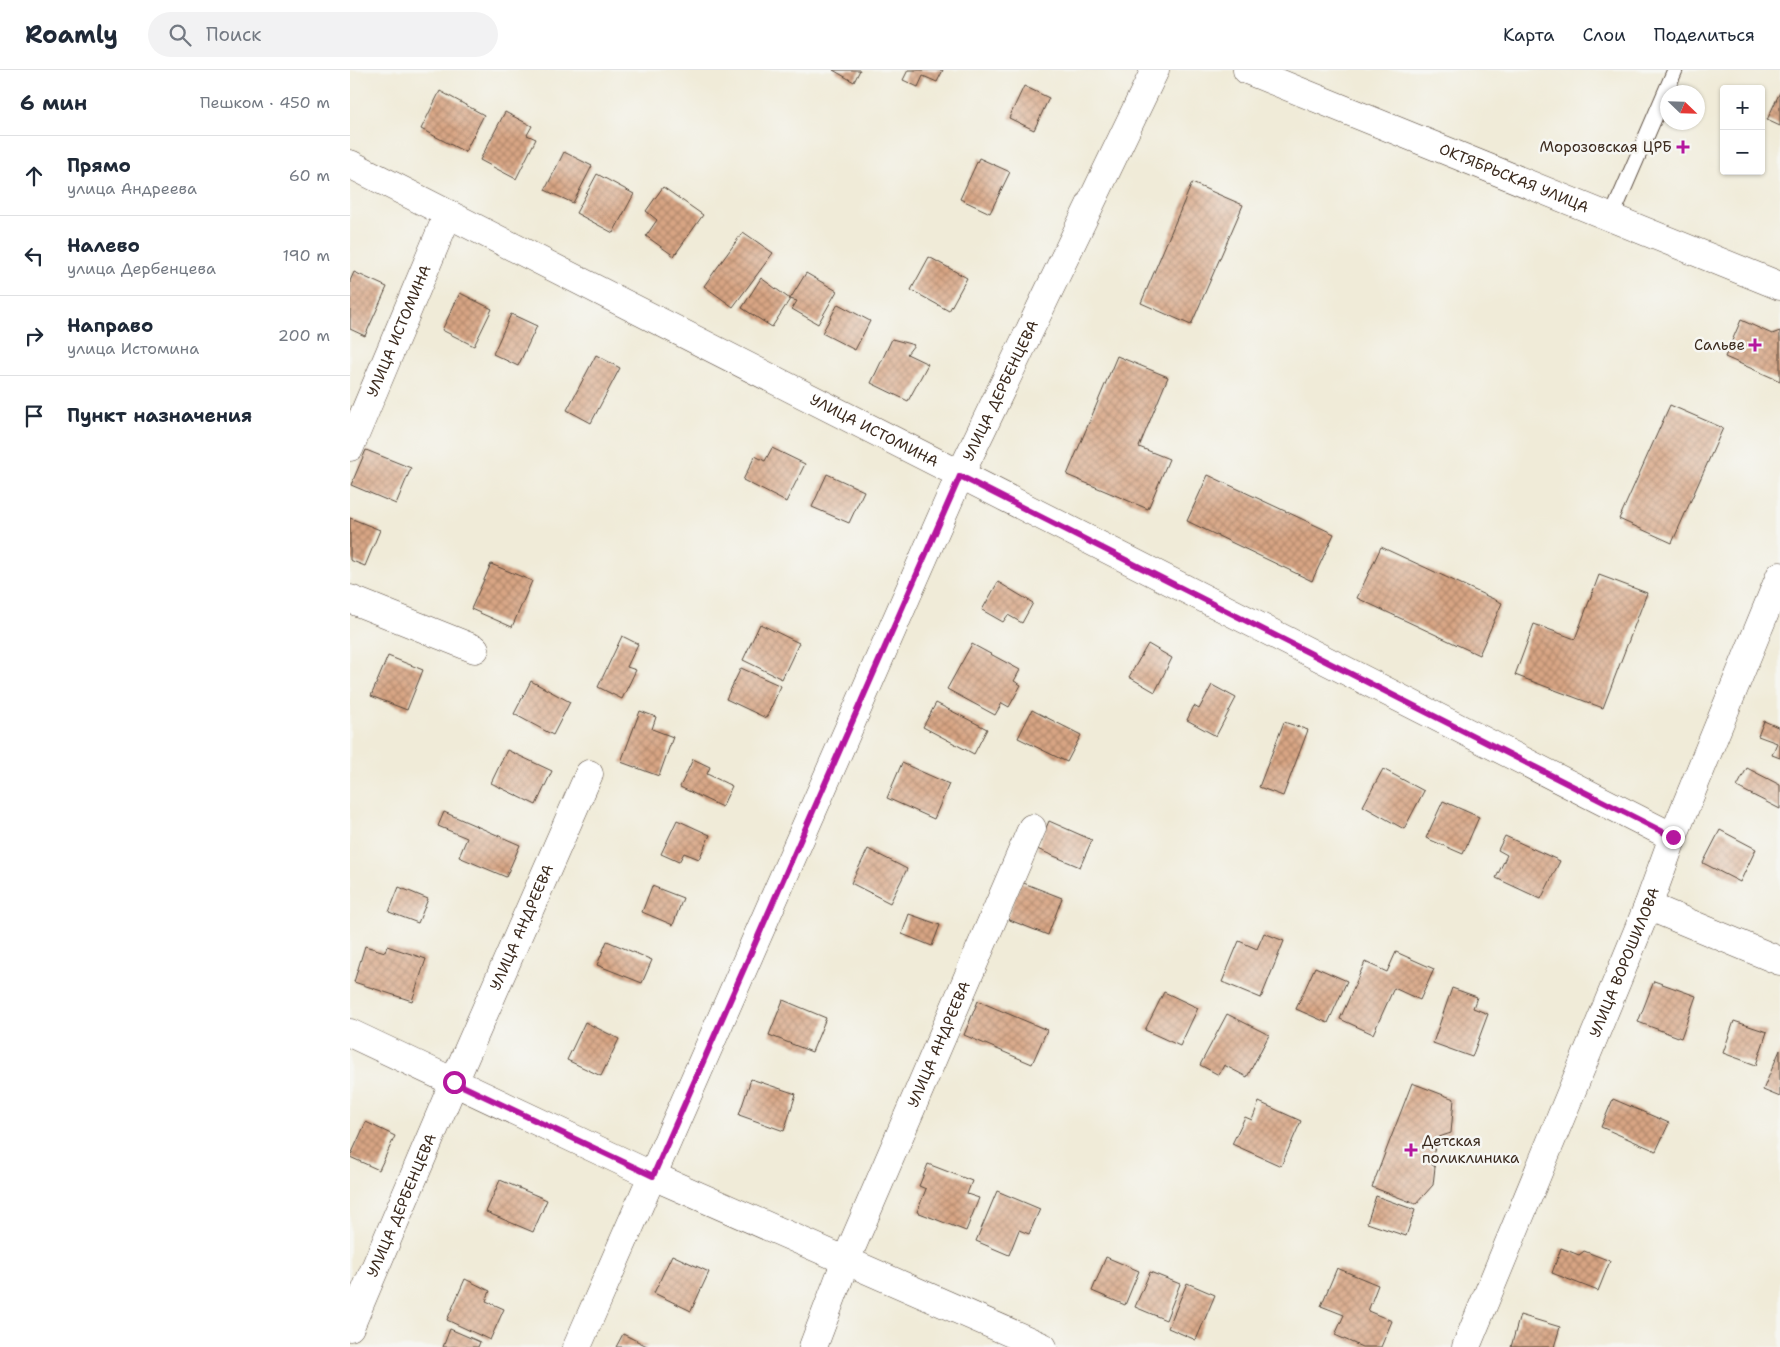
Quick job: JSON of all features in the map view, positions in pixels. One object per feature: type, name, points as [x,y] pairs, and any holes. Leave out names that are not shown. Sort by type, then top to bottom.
[{"type":"street","name":"УЛИЦА ДЕРБЕНЦЕВА","points":[[577,1347],[960,476],[1155,70]]},
{"type":"street","name":"ОКТЯБРЬСКАЯ УЛИЦА","points":[[1247,70],[1780,286]]},
{"type":"street","name":"УЛИЦА ИСТОМИНА","points":[[350,164],[960,476],[1673,837]]},
{"type":"street","name":"УЛИЦА ИСТОМИНА","points":[[350,446],[448,214]]},
{"type":"street","name":"УЛИЦА ВОРОШИЛОВА","points":[[1466,1347],[1648,906],[1673,837],[1780,576]]},
{"type":"street","points":[[350,599],[475,649]]},
{"type":"street","name":"УЛИЦА АНДРЕЕВА","points":[[454,1082],[589,774]]},
{"type":"street","name":"УЛИЦА АНДРЕЕВА","points":[[813,1347],[846,1260],[1032,828]]},
{"type":"street","points":[[1648,906],[1780,960]]},
{"type":"street","points":[[350,1033],[653,1176],[1044,1347]]},
{"type":"street","name":"УЛИЦА ДЕРБЕНЦЕВА","points":[[350,1327],[454,1082]]},
{"type":"lane","points":[[1611,218],[1675,70]]},
{"type":"building","points":[[833,70],[860,70],[854,82]]},
{"type":"building","points":[[908,70],[943,70],[937,82],[923,76],[918,87],[903,80]]},
{"type":"building","points":[[1024,86],[1049,98],[1034,130],[1009,118]]},
{"type":"building","points":[[440,91],[484,115],[465,152],[421,129]]},
{"type":"building","points":[[1780,92],[1780,126],[1767,120]]},
{"type":"building","points":[[505,112],[532,126],[527,135],[536,139],[516,179],[480,160]]},
{"type":"building","points":[[564,152],[592,166],[573,203],[545,190]]},
{"type":"building","points":[[979,158],[1010,172],[990,213],[960,199]]},
{"type":"building","points":[[597,174],[634,194],[613,233],[576,213]]},
{"type":"building","points":[[1192,183],[1243,205],[1191,325],[1141,303]]},
{"type":"building","points":[[663,187],[703,215],[674,256],[646,236],[657,220],[646,211]]},
{"type":"building","points":[[743,232],[773,253],[733,307],[704,286]]},
{"type":"building","points":[[929,257],[967,278],[949,311],[911,290]]},
{"type":"building","points":[[354,272],[387,287],[365,336],[350,329],[350,281]]},
{"type":"building","points":[[806,273],[837,291],[818,324],[792,309],[797,301],[790,299]]},
{"type":"building","points":[[761,278],[790,299],[772,327],[742,308]]},
{"type":"building","points":[[460,293],[492,309],[474,346],[442,330]]},
{"type":"building","points":[[838,304],[870,321],[855,350],[822,333]]},
{"type":"building","points":[[511,314],[537,326],[518,366],[493,354]]},
{"type":"building","name":"Сальве","points":[[1741,320],[1772,334],[1780,331],[1780,381],[1725,357]]},
{"type":"building","points":[[892,339],[914,345],[907,354],[928,364],[908,401],[871,383]]},
{"type":"building","points":[[596,355],[620,368],[591,423],[567,410]]},
{"type":"building","points":[[1117,356],[1168,377],[1139,447],[1169,459],[1148,509],[1067,475]]},
{"type":"building","points":[[1670,405],[1723,428],[1672,543],[1619,519]]},
{"type":"building","points":[[772,448],[805,464],[786,502],[743,480],[755,456],[765,461]]},
{"type":"building","points":[[366,450],[411,468],[396,504],[351,485]]},
{"type":"building","points":[[827,474],[864,491],[849,523],[812,507]]},
{"type":"building","points":[[1208,475],[1334,534],[1312,581],[1187,521]]},
{"type":"building","points":[[350,518],[380,530],[365,566],[350,560]]},
{"type":"building","points":[[1381,547],[1502,603],[1479,655],[1357,598]]},
{"type":"building","points":[[491,564],[532,581],[512,627],[471,609]]},
{"type":"building","points":[[1599,575],[1647,593],[1603,708],[1515,675],[1534,624],[1575,639]]},
{"type":"building","points":[[998,582],[1033,603],[1022,623],[1008,615],[1003,622],[982,610]]},
{"type":"building","points":[[760,624],[799,643],[782,679],[743,660]]},
{"type":"building","points":[[622,636],[638,644],[627,667],[636,670],[622,699],[598,687]]},
{"type":"building","points":[[972,644],[1020,670],[1014,681],[1021,685],[1009,707],[1002,703],[995,715],[947,689]]},
{"type":"building","points":[[1148,644],[1172,658],[1155,692],[1129,677]]},
{"type":"building","points":[[388,656],[423,670],[407,710],[371,696]]},
{"type":"building","points":[[741,668],[781,686],[766,718],[726,699]]},
{"type":"building","points":[[531,681],[570,702],[553,735],[514,714]]},
{"type":"building","points":[[1212,685],[1236,698],[1216,736],[1187,720],[1194,706],[1199,709]]},
{"type":"building","points":[[936,703],[987,729],[974,754],[923,727]]},
{"type":"building","points":[[1032,710],[1081,735],[1067,762],[1018,738]]},
{"type":"building","points":[[640,711],[656,717],[652,729],[673,737],[659,776],[621,762]]},
{"type":"building","points":[[1764,721],[1780,728],[1780,758],[1772,755],[1777,743],[1758,736]]},
{"type":"building","points":[[1284,722],[1308,730],[1283,796],[1259,787]]},
{"type":"building","points":[[507,750],[552,771],[536,805],[491,783]]},
{"type":"building","points":[[693,759],[710,767],[707,774],[732,786],[722,807],[680,787]]},
{"type":"building","points":[[902,763],[949,784],[934,819],[887,798]]},
{"type":"building","points":[[1747,768],[1780,785],[1780,809],[1737,787]]},
{"type":"building","points":[[1383,769],[1424,791],[1404,829],[1363,806]]},
{"type":"building","points":[[1443,801],[1479,817],[1463,854],[1426,838]]},
{"type":"building","points":[[444,812],[520,845],[506,877],[459,857],[467,838],[438,826]]},
{"type":"building","points":[[677,820],[710,835],[699,859],[684,853],[679,862],[661,854]]},
{"type":"building","points":[[1049,821],[1092,840],[1080,867],[1037,849]]},
{"type":"building","points":[[1720,830],[1756,849],[1740,882],[1703,863]]},
{"type":"building","points":[[1505,836],[1560,861],[1541,899],[1496,878],[1507,855],[1498,850]]},
{"type":"building","points":[[868,849],[907,869],[890,903],[851,883]]},
{"type":"building","points":[[1021,882],[1062,898],[1048,935],[1007,919]]},
{"type":"building","points":[[652,886],[683,898],[673,925],[642,912]]},
{"type":"building","points":[[399,887],[428,899],[418,923],[389,912]]},
{"type":"building","points":[[909,914],[940,925],[932,946],[902,934]]},
{"type":"building","points":[[1264,933],[1284,941],[1261,998],[1222,982],[1239,941],[1257,949]]},
{"type":"building","points":[[607,941],[652,960],[642,983],[597,965]]},
{"type":"building","points":[[365,946],[385,952],[387,946],[426,959],[412,1001],[354,982]]},
{"type":"building","points":[[1396,952],[1434,969],[1420,1000],[1394,988],[1373,1034],[1340,1019],[1365,962],[1387,972]]},
{"type":"building","points":[[1315,967],[1347,981],[1328,1023],[1296,1009]]},
{"type":"building","points":[[1654,981],[1696,996],[1681,1038],[1638,1022]]},
{"type":"building","points":[[1452,988],[1477,997],[1473,1008],[1488,1014],[1472,1057],[1433,1043]]},
{"type":"building","points":[[1164,992],[1198,1008],[1180,1046],[1145,1030]]},
{"type":"building","points":[[783,1000],[826,1018],[812,1052],[769,1035]]},
{"type":"building","points":[[978,1001],[1047,1030],[1032,1064],[964,1035]]},
{"type":"building","points":[[1227,1014],[1269,1035],[1247,1077],[1224,1065],[1219,1075],[1200,1065]]},
{"type":"building","points":[[1734,1021],[1767,1032],[1756,1065],[1723,1053]]},
{"type":"building","points":[[585,1022],[619,1039],[601,1076],[567,1060]]},
{"type":"building","points":[[1780,1050],[1780,1097],[1763,1090]]},
{"type":"building","points":[[751,1079],[796,1094],[784,1131],[739,1115]]},
{"type":"building","name":"Детская поликлиника","points":[[1412,1083],[1454,1099],[1451,1133],[1439,1137],[1430,1163],[1435,1167],[1433,1185],[1416,1204],[1372,1187]]},
{"type":"building","points":[[1613,1099],[1669,1123],[1656,1151],[1601,1127]]},
{"type":"building","points":[[1259,1102],[1301,1121],[1281,1166],[1232,1144],[1245,1117],[1252,1120]]},
{"type":"building","points":[[366,1122],[395,1136],[379,1170],[350,1157]]},
{"type":"building","points":[[928,1164],[972,1181],[967,1194],[979,1198],[966,1231],[917,1212],[926,1189],[919,1186]]},
{"type":"building","points":[[500,1180],[547,1200],[533,1232],[486,1212]]},
{"type":"building","points":[[997,1191],[1040,1209],[1029,1234],[1019,1230],[1009,1255],[976,1241]]},
{"type":"building","points":[[1376,1196],[1415,1210],[1406,1236],[1367,1223]]},
{"type":"building","points":[[1561,1248],[1579,1255],[1584,1251],[1610,1261],[1598,1291],[1552,1273]]},
{"type":"building","points":[[672,1255],[709,1272],[691,1311],[654,1293]]},
{"type":"building","points":[[1106,1257],[1139,1271],[1125,1305],[1092,1291]]},
{"type":"building","points":[[1337,1268],[1378,1285],[1368,1311],[1392,1321],[1381,1347],[1362,1347],[1335,1335],[1344,1315],[1321,1306]]},
{"type":"building","points":[[1150,1272],[1180,1284],[1166,1320],[1135,1307]]},
{"type":"building","points":[[465,1279],[490,1291],[486,1301],[504,1309],[490,1340],[447,1320]]},
{"type":"building","points":[[1187,1283],[1215,1295],[1196,1340],[1168,1328]]},
{"type":"building","points":[[1520,1315],[1560,1327],[1554,1347],[1511,1347]]},
{"type":"building","points":[[450,1329],[480,1342],[478,1347],[443,1347]]},
{"type":"building","points":[[623,1334],[649,1347],[616,1347]]},
{"type":"place","name":"Морозовская ЦРБ","points":[[1683,147]]},
{"type":"place","name":"Сальве","points":[[1755,345]]},
{"type":"place","name":"Детская поликлиника","points":[[1411,1150]]},
{"type":"route","points":[[454,1082],[653,1176],[960,476],[1673,837]]}]
